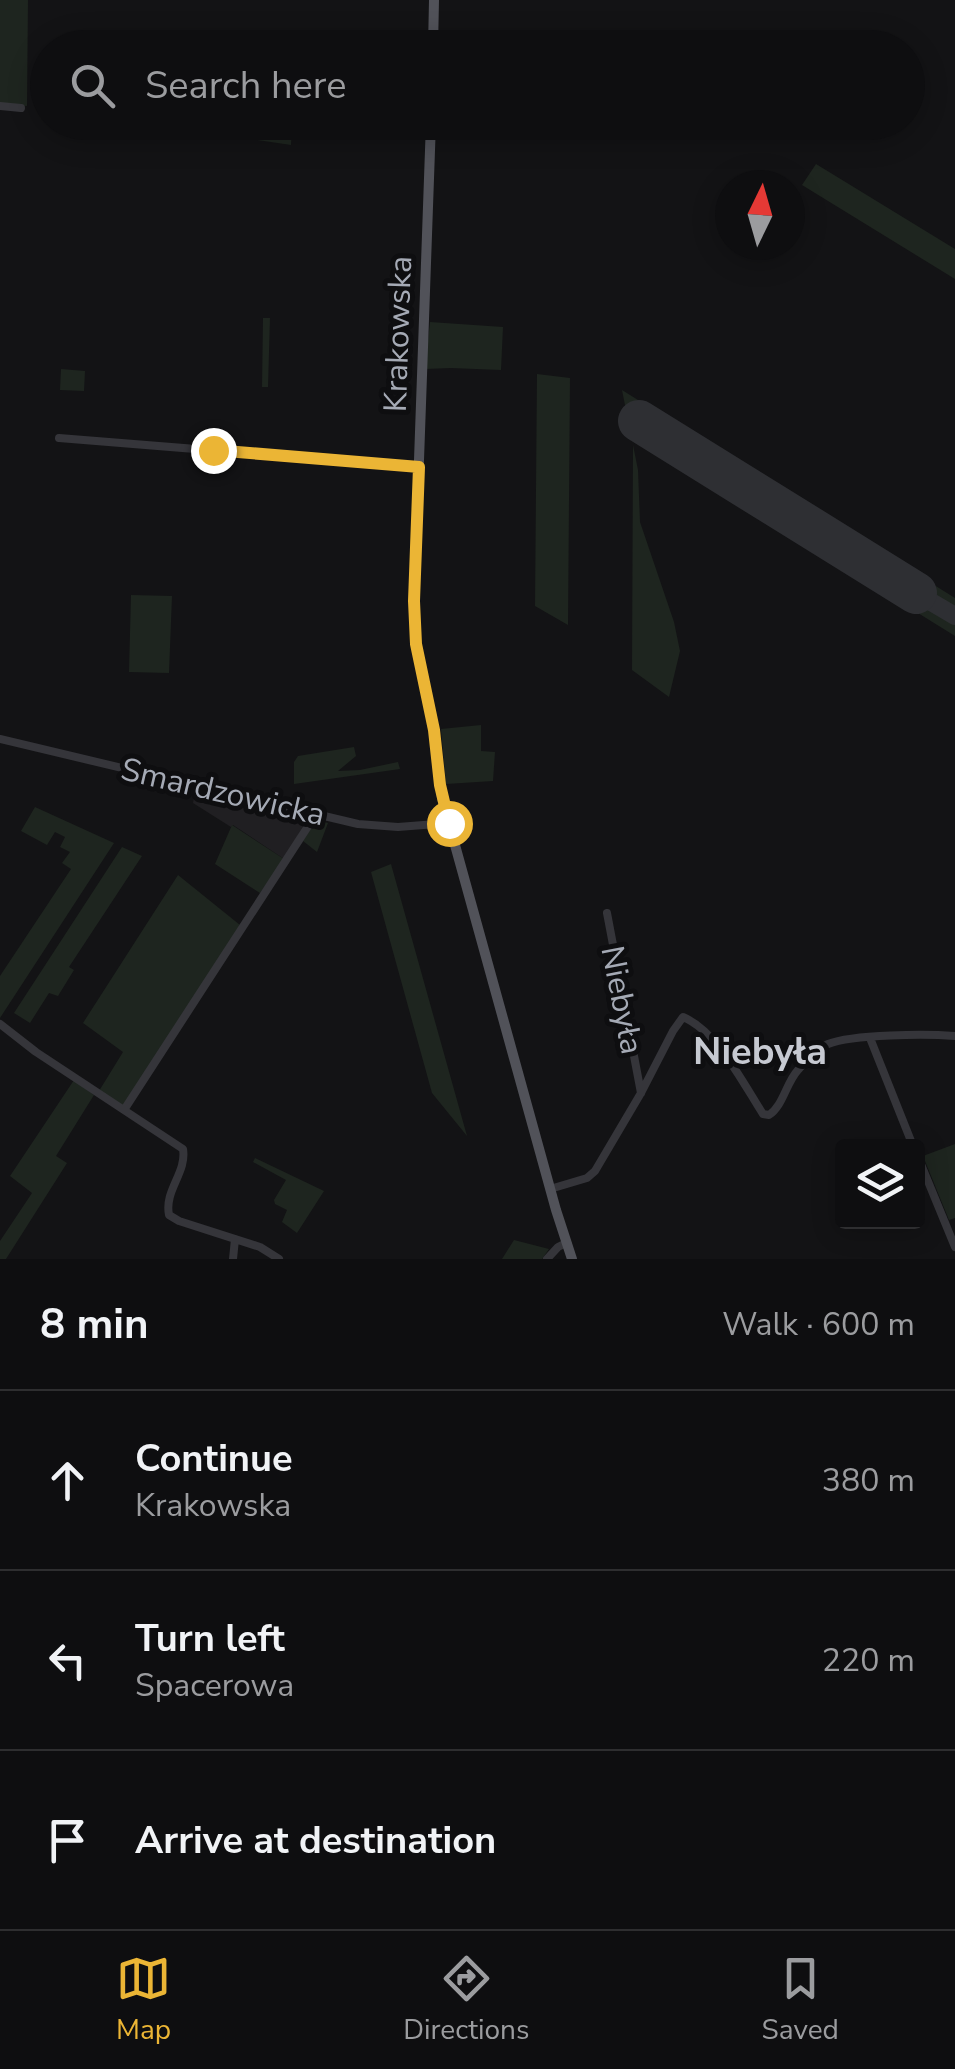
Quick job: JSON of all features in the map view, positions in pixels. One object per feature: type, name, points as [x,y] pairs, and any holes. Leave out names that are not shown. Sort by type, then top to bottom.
[{"type":"main road","points":[[433,30],[434,0]]},
{"type":"main road","name":"Krakowska","points":[[430,140],[414,601],[416,644],[449,823],[550,1189]]},
{"type":"main road","points":[[550,1189],[572,1259]]},
{"type":"street","points":[[0,106],[21,108]]},
{"type":"street","points":[[60,438],[419,467]]},
{"type":"street","name":"Smardzowicka","points":[[0,739],[380,826],[449,823]]},
{"type":"street","points":[[124,1110],[316,814]]},
{"type":"street","name":"Niebyła","points":[[607,913],[639,1090]]},
{"type":"street","points":[[550,1189],[593,1174],[683,1017],[701,1027],[718,1046],[763,1114],[772,1114],[790,1080],[818,1050],[830,1044],[870,1038],[955,1036]]},
{"type":"street","points":[[0,1024],[184,1149],[184,1162],[167,1205],[169,1214],[179,1221],[260,1247],[279,1259]]},
{"type":"street","points":[[870,1038],[910,1139]]},
{"type":"street","points":[[925,1174],[955,1247]]},
{"type":"street","points":[[233,1259],[235,1239]]},
{"type":"street","points":[[547,1259],[566,1244]]},
{"type":"shaded area","points":[[0,0],[28,0],[27,106],[0,104]]},
{"type":"shaded area","points":[[258,140],[291,140],[291,145]]},
{"type":"shaded area","points":[[816,164],[955,249],[955,279],[805,187]]},
{"type":"shaded area","points":[[263,318],[270,318],[268,387],[262,387]]},
{"type":"shaded area","points":[[430,322],[503,327],[501,370],[425,369]]},
{"type":"shaded area","points":[[61,369],[85,371],[84,391],[60,390]]},
{"type":"shaded area","points":[[537,374],[570,378],[568,625],[535,606]]},
{"type":"shaded area","points":[[622,390],[955,598],[955,636],[631,435]]},
{"type":"shaded area","points":[[633,445],[640,522],[680,651],[669,697],[632,670]]},
{"type":"shaded area","points":[[131,595],[172,596],[169,673],[129,672]]},
{"type":"shaded area","points":[[481,725],[481,751],[495,752],[493,781],[446,784],[441,729]]},
{"type":"shaded area","points":[[354,747],[356,756],[338,771],[398,762],[400,769],[294,784],[294,762],[298,756]]},
{"type":"shaded area","points":[[195,792],[308,818],[284,859],[193,803]]},
{"type":"shaded area","points":[[35,807],[114,843],[0,1018],[0,976],[71,869],[62,863],[70,852],[60,847],[65,837],[55,832],[47,845],[21,831]]},
{"type":"shaded area","points":[[316,820],[328,823],[317,852],[303,841]]},
{"type":"shaded area","points":[[232,825],[284,859],[260,893],[215,864]]},
{"type":"shaded area","points":[[122,847],[142,856],[69,967],[74,970],[58,996],[49,993],[30,1023],[14,1013]]},
{"type":"shaded area","points":[[391,864],[467,1136],[432,1093],[371,872]]},
{"type":"shaded area","points":[[178,875],[240,925],[124,1106],[99,1091],[123,1052],[83,1023]]},
{"type":"shaded area","points":[[74,1080],[94,1095],[56,1156],[67,1163],[6,1259],[0,1259],[0,1241],[32,1193],[10,1176]]},
{"type":"shaded area","points":[[955,1144],[955,1218],[949,1220],[925,1155]]},
{"type":"shaded area","points":[[255,1158],[324,1191],[297,1233],[282,1222],[287,1210],[274,1200],[286,1180],[253,1162]]},
{"type":"shaded area","points":[[514,1240],[549,1249],[542,1259],[502,1259]]},
{"type":"taxiway","points":[[916,593],[955,616]]},
{"type":"runway","points":[[639,421],[916,593]]},
{"type":"district","name":"Niebyła","points":[[760,1051]]},
{"type":"route","points":[[213,450],[419,467],[416,644],[449,823]]}]
